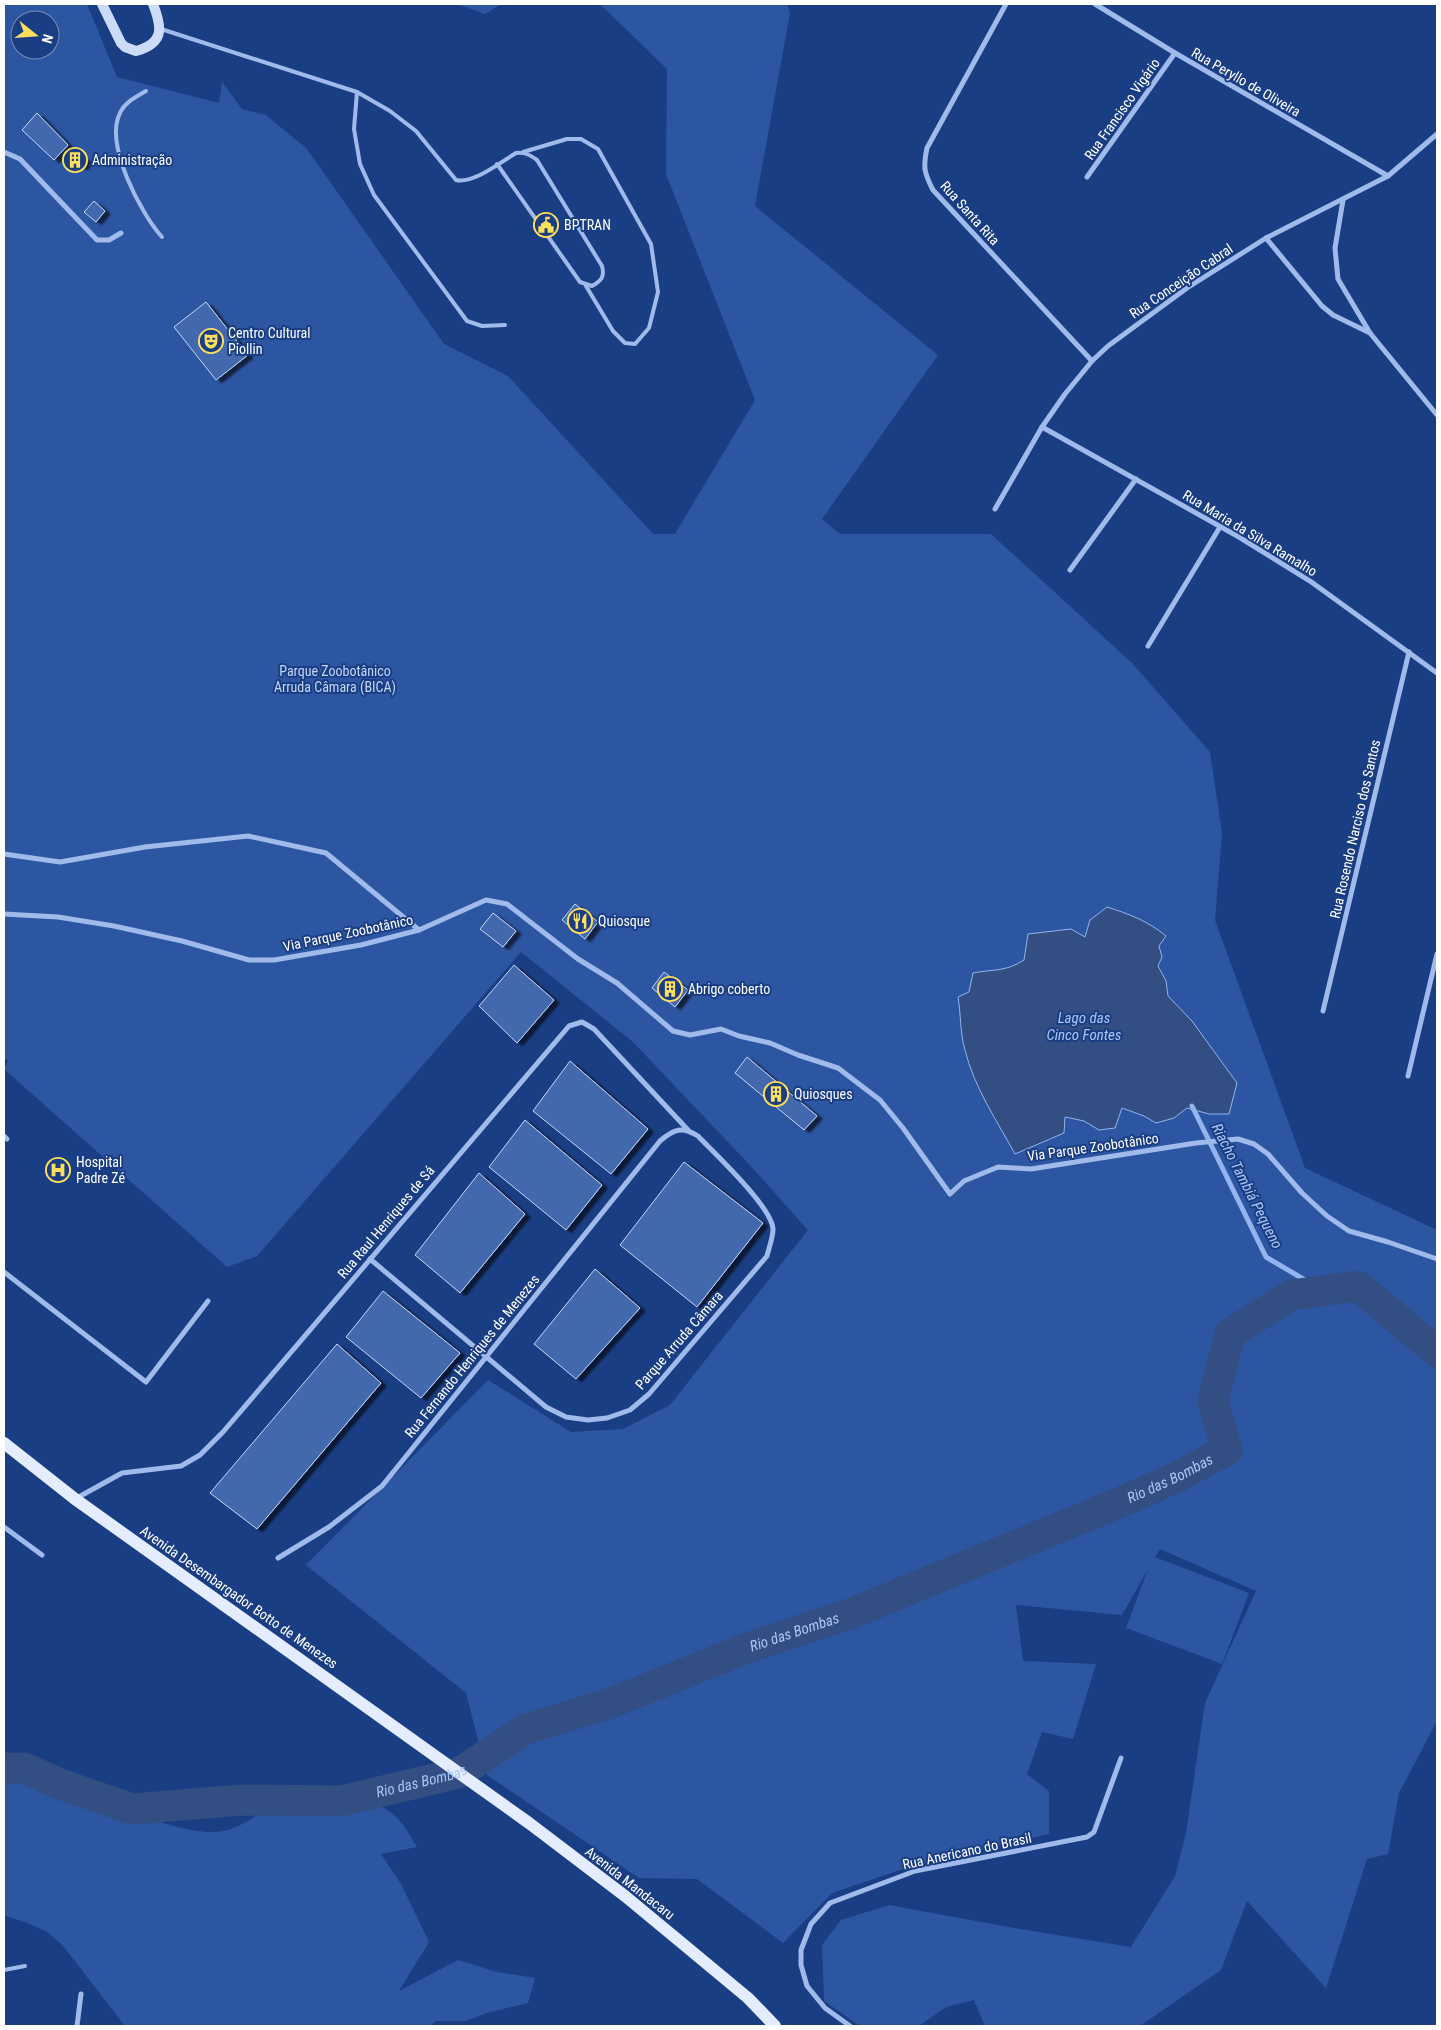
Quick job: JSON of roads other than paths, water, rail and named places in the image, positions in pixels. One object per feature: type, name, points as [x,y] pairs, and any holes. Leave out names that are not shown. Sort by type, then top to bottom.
[{"type":"main road","name":"Avenida Desembargador Botto de Menezes","points":[[4,1444],[75,1499],[459,1772]]},
{"type":"main road","name":"Avenida Mandacaru","points":[[459,1772],[625,1896],[748,1998],[775,2026]]},
{"type":"street","points":[[102,4],[121,43],[136,51],[143,49],[153,42],[161,29],[153,4]]},
{"type":"street","name":"Rua Santa Rita","points":[[1006,4],[927,148],[923,164],[926,177],[933,190],[1092,360]]},
{"type":"street","name":"Rua Peryllo de Oliveira","points":[[1095,4],[1175,53],[1388,176]]},
{"type":"street","name":"Rua Francisco Vigário","points":[[1087,177],[1175,53]]},
{"type":"street","name":"Rua Conceição Cabral","points":[[995,509],[1042,428],[1065,394],[1092,360],[1187,288],[1266,238],[1388,176],[1437,134]]},
{"type":"street","points":[[4,152],[20,159],[89,229],[97,240],[109,240],[121,234]]},
{"type":"street","points":[[1343,200],[1335,248],[1338,279],[1370,333],[1437,416]]},
{"type":"street","points":[[1266,238],[1322,306],[1333,315],[1370,333]]},
{"type":"street","name":"Rua Maria da Silva Ramalho","points":[[1042,428],[1136,479],[1310,581],[1437,673]]},
{"type":"street","points":[[1070,570],[1136,479]]},
{"type":"street","points":[[1148,646],[1220,527]]},
{"type":"street","name":"Rua Rosendo Narciso dos Santos","points":[[1323,1011],[1408,652]]},
{"type":"street","points":[[4,854],[60,862],[145,847],[248,836],[326,853],[419,930]]},
{"type":"street","name":"Via Parque Zoobotânico","points":[[4,914],[58,916],[114,926],[182,941],[249,960],[283,958],[361,945],[419,930],[486,900],[507,904],[578,959],[617,983],[673,1031],[690,1035],[721,1030],[770,1043],[798,1055],[838,1068],[880,1100],[903,1128],[950,1194],[964,1181],[998,1167],[1031,1169],[1196,1143],[1238,1139],[1254,1144],[1268,1154],[1302,1193],[1327,1216],[1349,1231],[1437,1259]]},
{"type":"street","points":[[1408,1076],[1437,954]]},
{"type":"street","name":"Rua Raul Henriques de Sá","points":[[75,1499],[122,1473],[181,1466],[200,1455],[223,1432],[569,1026],[582,1022],[594,1029],[688,1130]]},
{"type":"street","name":"Rua Fernando Henriques de Menezes","points":[[278,1558],[330,1527],[382,1486],[660,1141],[674,1132],[688,1130]]},
{"type":"street","name":"Parque Arruda Câmara","points":[[370,1259],[485,1358],[546,1407],[566,1417],[588,1420],[607,1418],[630,1410],[649,1394],[767,1256],[772,1240],[773,1229],[771,1219],[762,1205],[698,1136],[688,1130]]},
{"type":"street","points":[[4,1272],[146,1382],[208,1301]]},
{"type":"street","points":[[4,1527],[42,1555]]},
{"type":"street","name":"Rua Anericano do Brasil","points":[[850,2026],[825,2008],[807,1986],[801,1965],[801,1950],[811,1924],[830,1903],[915,1871],[1087,1837],[1094,1832],[1121,1758]]},
{"type":"street","points":[[78,2026],[80,1994]]},
{"type":"lane","points":[[161,29],[356,92],[390,111],[416,132],[456,180],[472,179],[516,153],[567,139],[581,138],[598,149],[652,244],[658,292],[649,328],[635,344],[625,343],[613,331],[586,285]]},
{"type":"lane","points":[[146,91],[130,100],[120,113],[115,130],[123,168],[146,215],[162,237]]},
{"type":"lane","points":[[356,92],[354,129],[360,164],[374,195],[467,321],[482,326],[505,325]]},
{"type":"lane","points":[[497,164],[580,282],[592,286],[599,282],[604,272],[602,266],[537,160],[523,152]]},
{"type":"lane","points":[[4,1970],[25,1966]]},
{"type":"water","name":"Lago das Cinco Fontes","points":[[1107,907],[1138,919],[1166,936],[1159,946],[1162,957],[1158,966],[1166,981],[1168,996],[1192,1021],[1237,1083],[1229,1114],[1209,1114],[1187,1108],[1174,1118],[1156,1123],[1144,1116],[1122,1108],[1115,1128],[1099,1130],[1084,1121],[1065,1117],[1064,1133],[1015,1154],[987,1104],[969,1064],[962,1037],[958,997],[969,992],[973,973],[1011,967],[1024,960],[1028,934],[1071,929],[1085,937],[1090,920]]},
{"type":"waterway","name":"Riacho Tambiá Pequeno","points":[[1192,1106],[1266,1257],[1322,1290]]},
{"type":"waterway","name":"Rio das Bombas","points":[[4,1768],[24,1768],[60,1784],[132,1809],[242,1800],[341,1801],[459,1773],[526,1729],[611,1703],[747,1648],[855,1612],[1121,1502],[1177,1477],[1227,1450],[1213,1401],[1230,1334],[1291,1295],[1358,1286],[1437,1352]]},
{"type":"place","name":"Administração","points":[[75,160]]},
{"type":"place","name":"BPTRAN","points":[[546,225]]},
{"type":"place","name":"Centro Cultural Piollin","points":[[211,341]]},
{"type":"place","name":"Quiosque","points":[[580,921]]},
{"type":"place","name":"Abrigo coberto","points":[[670,989]]},
{"type":"place","name":"Quiosques","points":[[776,1094]]},
{"type":"place","name":"Hospital Padre Zé","points":[[58,1170]]},
{"type":"park label","name":"Parque Zoobotânico Arruda Câmara (BICA)","points":[[335,680]]}]
